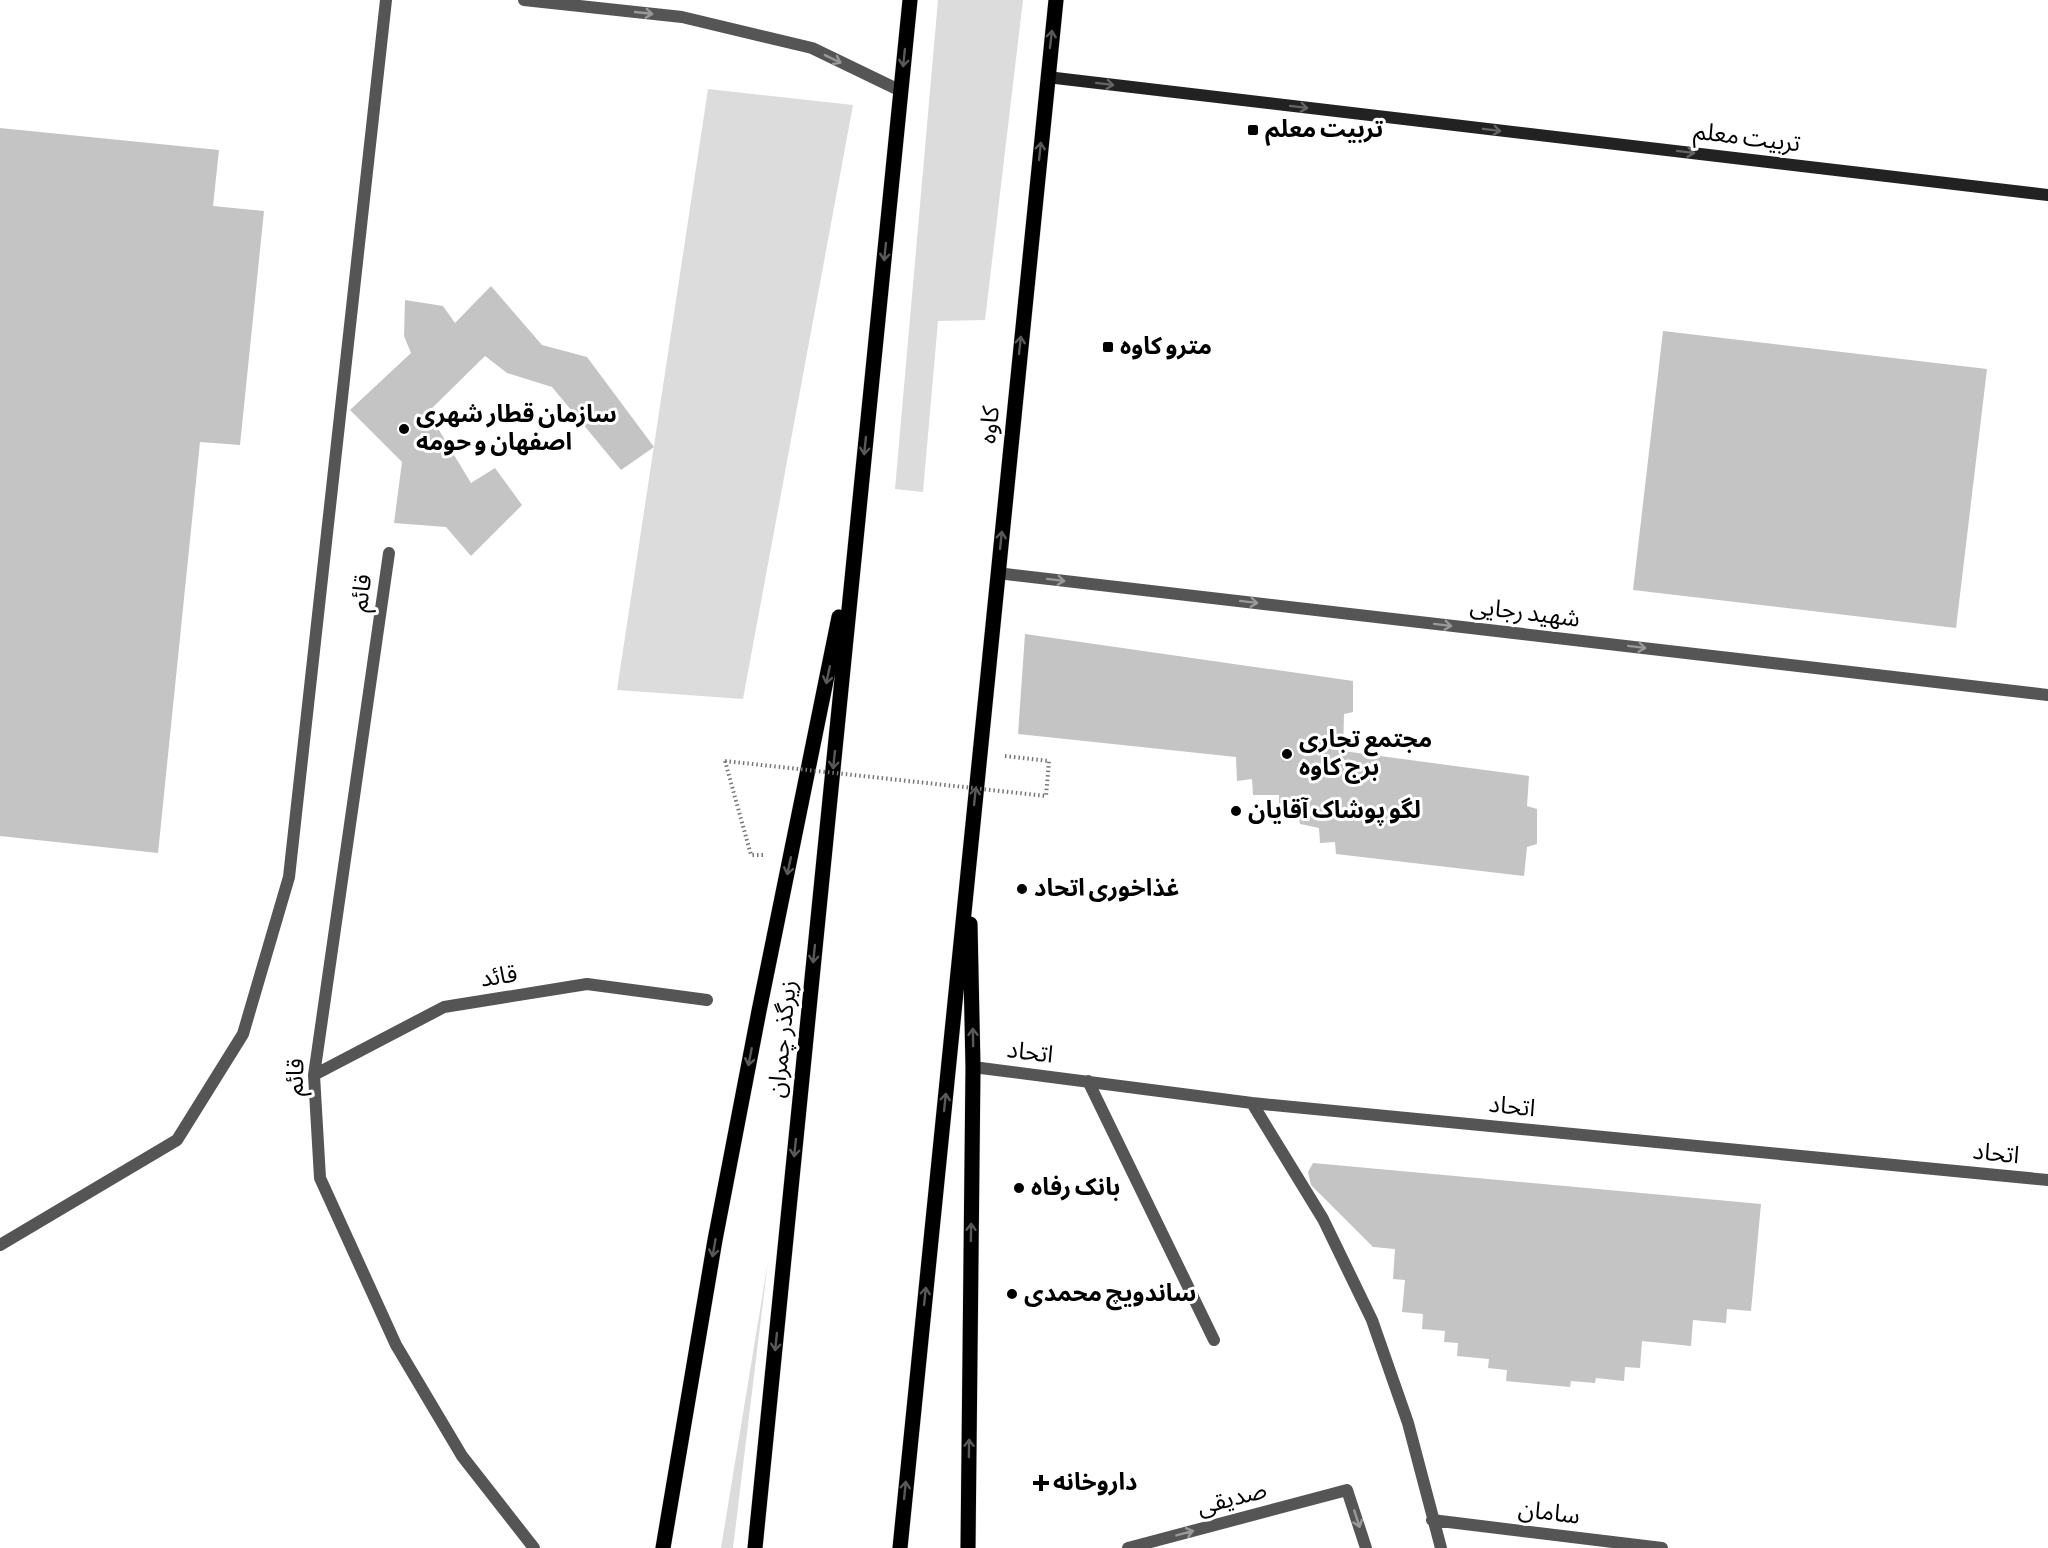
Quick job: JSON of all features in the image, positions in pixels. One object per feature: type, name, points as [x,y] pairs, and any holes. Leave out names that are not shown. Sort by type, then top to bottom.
[{"type":"main road","points":[[663,1548],[716,1240],[759,1011],[856,535],[910,0]]},
{"type":"main road","name":"کاوه","points":[[969,854],[1056,0]]},
{"type":"main road","name":"زیرگذر چمران","points":[[755,1548],[856,535]]},
{"type":"main road","points":[[968,1548],[973,1067],[969,854]]},
{"type":"main road","points":[[900,1548],[969,854]]},
{"type":"street","points":[[0,1245],[177,1140],[243,1034],[289,877],[386,0]]},
{"type":"street","points":[[524,0],[693,19],[812,48],[901,91]]},
{"type":"street","name":"تربیت معلم","points":[[1047,77],[2048,195]]},
{"type":"street","name":"قائم","points":[[389,553],[314,1075],[320,1178],[396,1345],[462,1456],[534,1548]]},
{"type":"street","name":"شهید رجایی","points":[[998,573],[2048,695]]},
{"type":"street","name":"قائد","points":[[314,1075],[444,1007],[587,984],[707,999]]},
{"type":"street","name":"اتحاد","points":[[973,1067],[1252,1102],[2048,1180]]},
{"type":"street","points":[[1088,1081],[1214,1340]]},
{"type":"street","points":[[1252,1102],[1323,1219],[1372,1320],[1408,1423],[1432,1520],[1442,1548]]},
{"type":"street","name":"صدیقی","points":[[1134,1547],[1347,1490],[1366,1548]]},
{"type":"street","name":"سامان","points":[[1432,1520],[1662,1548]]},
{"type":"path","points":[[751,855],[725,761],[1046,796],[1049,760],[979,754]]},
{"type":"shaded area","points":[[938,0],[1023,0],[985,320],[938,321],[923,492],[895,489]]},
{"type":"shaded area","points":[[708,89],[853,105],[743,699],[617,690]]},
{"type":"shaded area","points":[[768,1261],[733,1548],[721,1548]]},
{"type":"building","points":[[0,128],[219,150],[213,206],[264,211],[240,445],[200,442],[158,853],[0,836]]},
{"type":"building","name":"سازمان قطار شهری اصفهان و حومه","points":[[491,286],[542,345],[587,357],[654,447],[621,470],[552,387],[507,373],[485,356],[428,412],[471,483],[495,468],[522,505],[471,556],[446,527],[394,523],[402,462],[350,410],[411,353],[404,336],[405,300],[443,306],[455,323]]},
{"type":"building","points":[[1663,331],[1987,369],[1956,628],[1633,590]]},
{"type":"building","name":"مجتمع تجاری برج کاوه","points":[[1025,634],[1353,681],[1353,712],[1344,714],[1343,751],[1529,776],[1527,806],[1537,809],[1537,844],[1527,847],[1524,876],[1336,854],[1335,842],[1320,843],[1319,828],[1300,824],[1298,812],[1279,809],[1279,795],[1253,795],[1252,779],[1237,781],[1236,757],[1018,734]]},
{"type":"building","points":[[1313,1163],[1761,1204],[1751,1311],[1727,1309],[1726,1323],[1693,1320],[1691,1346],[1642,1341],[1640,1368],[1625,1367],[1624,1381],[1596,1378],[1595,1383],[1571,1381],[1570,1387],[1506,1381],[1507,1370],[1488,1368],[1489,1359],[1457,1356],[1458,1343],[1444,1342],[1445,1331],[1422,1329],[1423,1314],[1402,1312],[1405,1280],[1393,1279],[1395,1249],[1373,1247],[1311,1185],[1308,1172]]},
{"type":"place","name":"تربیت معلم","points":[[1253,130]]},
{"type":"place","name":"مترو کاوه","points":[[1108,347]]},
{"type":"place","name":"سازمان قطار شهری اصفهان و حومه","points":[[404,429]]},
{"type":"place","name":"مجتمع تجاری برج کاوه","points":[[1287,754]]},
{"type":"place","name":"لگو پوشاک آقایان","points":[[1236,811]]},
{"type":"place","name":"غذاخوری اتحاد","points":[[1022,889]]},
{"type":"place","name":"بانک رفاه","points":[[1019,1188]]},
{"type":"place","name":"ساندویچ محمدی","points":[[1012,1294]]},
{"type":"place","name":"داروخانه","points":[[1041,1483]]}]
